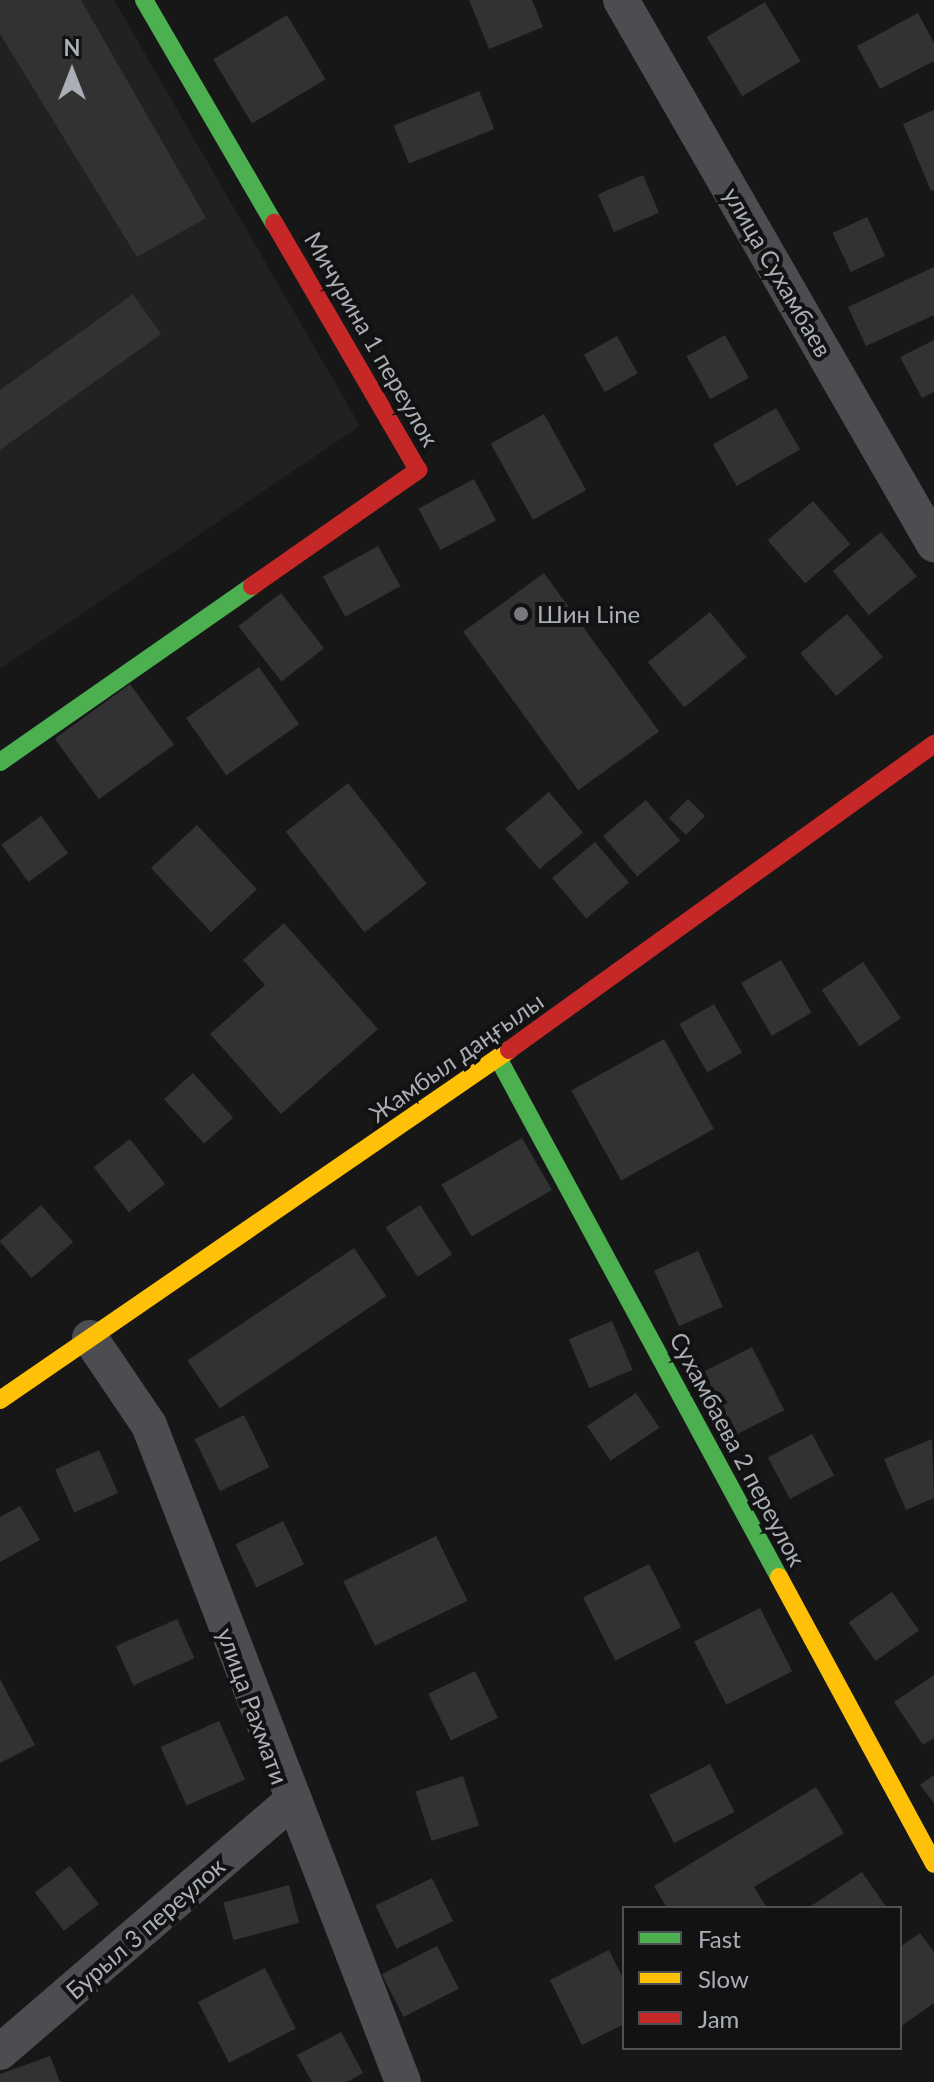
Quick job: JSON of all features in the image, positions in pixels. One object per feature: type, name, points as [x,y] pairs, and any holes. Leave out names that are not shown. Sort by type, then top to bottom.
[{"type":"street","name":"Мичурина 1 переулок","points":[[0,762],[418,470],[144,0]]},
{"type":"street","name":"улица Сухамбаев","points":[[621,0],[934,544]]},
{"type":"street","name":"Жамбыл даңғылы","points":[[0,1400],[498,1058],[934,744]]},
{"type":"street","name":"Сухамбаева 2 переулок","points":[[498,1058],[934,1864]]},
{"type":"street","name":"улица Рахмати","points":[[90,1338],[149,1425],[290,1803],[403,2082]]},
{"type":"street","name":"Бурыл 3 переулок","points":[[0,2052],[290,1803]]},
{"type":"shaded area","points":[[0,0],[114,0],[360,426],[0,669]]},
{"type":"building","points":[[0,0],[81,0],[206,218],[137,257],[0,34]]},
{"type":"building","points":[[469,0],[532,0],[543,27],[489,49]]},
{"type":"building","points":[[765,2],[801,61],[742,96],[707,37]]},
{"type":"building","points":[[918,13],[934,43],[934,61],[880,89],[857,46]]},
{"type":"building","points":[[287,15],[326,79],[252,124],[213,59]]},
{"type":"building","points":[[479,91],[494,129],[409,163],[394,125]]},
{"type":"building","points":[[934,110],[934,190],[931,191],[903,124]]},
{"type":"building","points":[[643,175],[659,213],[614,232],[598,194]]},
{"type":"building","points":[[867,217],[885,256],[851,272],[833,233]]},
{"type":"building","points":[[934,267],[934,315],[866,346],[848,307]]},
{"type":"building","points":[[133,294],[161,334],[0,450],[0,390]]},
{"type":"building","points":[[725,335],[749,378],[710,399],[687,356]]},
{"type":"building","points":[[617,336],[638,374],[605,392],[584,354]]},
{"type":"building","points":[[934,340],[934,392],[922,398],[900,357]]},
{"type":"building","points":[[776,408],[800,450],[737,486],[713,445]]},
{"type":"building","points":[[544,414],[586,490],[533,520],[491,444]]},
{"type":"building","points":[[474,479],[496,520],[440,550],[418,509]]},
{"type":"building","points":[[813,501],[850,544],[805,583],[768,540]]},
{"type":"building","points":[[881,532],[917,576],[869,615],[833,571]]},
{"type":"building","points":[[378,546],[400,586],[345,617],[323,577]]},
{"type":"building","points":[[544,573],[659,732],[578,790],[463,632]]},
{"type":"building","points":[[281,593],[324,648],[282,681],[238,626]]},
{"type":"building","points":[[710,612],[747,657],[684,707],[648,662]]},
{"type":"building","points":[[847,614],[883,657],[836,696],[800,653]]},
{"type":"building","points":[[259,667],[299,724],[226,775],[186,718]]},
{"type":"building","points":[[130,684],[174,745],[99,799],[55,739]]},
{"type":"building","points":[[348,783],[427,884],[365,933],[286,832]]},
{"type":"building","points":[[549,792],[583,833],[539,869],[505,829]]},
{"type":"building","points":[[688,799],[705,816],[686,835],[669,818]]},
{"type":"building","points":[[646,800],[680,841],[637,877],[603,836]]},
{"type":"building","points":[[41,816],[68,853],[28,882],[1,845]]},
{"type":"building","points":[[197,825],[257,889],[211,932],[151,868]]},
{"type":"building","points":[[595,842],[629,883],[586,919],[552,878]]},
{"type":"building","points":[[284,923],[378,1029],[281,1114],[210,1034],[265,985],[243,960]]},
{"type":"building","points":[[781,960],[812,1013],[772,1036],[741,983]]},
{"type":"building","points":[[863,962],[901,1018],[860,1046],[822,990]]},
{"type":"building","points":[[714,1004],[742,1052],[707,1072],[679,1024]]},
{"type":"building","points":[[664,1039],[714,1129],[621,1180],[571,1090]]},
{"type":"building","points":[[193,1073],[233,1118],[204,1144],[164,1099]]},
{"type":"building","points":[[522,1138],[552,1190],[471,1236],[441,1184]]},
{"type":"building","points":[[130,1139],[165,1184],[129,1212],[94,1167]]},
{"type":"building","points":[[41,1205],[73,1242],[32,1278],[0,1241]]},
{"type":"building","points":[[420,1205],[452,1254],[418,1277],[386,1227]]},
{"type":"building","points":[[354,1248],[386,1296],[220,1408],[187,1360]]},
{"type":"building","points":[[698,1251],[723,1307],[679,1326],[654,1271]]},
{"type":"building","points":[[612,1321],[633,1370],[589,1388],[569,1339]]},
{"type":"building","points":[[752,1347],[784,1410],[736,1435],[704,1372]]},
{"type":"building","points":[[636,1393],[659,1428],[611,1461],[587,1426]]},
{"type":"building","points":[[244,1415],[269,1467],[220,1491],[195,1439]]},
{"type":"building","points":[[812,1434],[834,1475],[790,1499],[768,1457]]},
{"type":"building","points":[[932,1439],[934,1498],[906,1510],[884,1459]]},
{"type":"building","points":[[99,1450],[118,1493],[74,1512],[55,1470]]},
{"type":"building","points":[[20,1506],[40,1540],[0,1562],[0,1517]]},
{"type":"building","points":[[283,1521],[304,1564],[256,1587],[235,1544]]},
{"type":"building","points":[[436,1536],[468,1601],[375,1646],[343,1581]]},
{"type":"building","points":[[649,1564],[681,1627],[615,1661],[583,1598]]},
{"type":"building","points":[[892,1592],[919,1631],[876,1661],[849,1622]]},
{"type":"building","points":[[760,1608],[792,1671],[726,1705],[694,1642]]},
{"type":"building","points":[[177,1619],[194,1658],[133,1686],[116,1646]]},
{"type":"building","points":[[475,1671],[498,1718],[451,1741],[428,1694]]},
{"type":"building","points":[[934,1675],[934,1738],[923,1745],[894,1702]]},
{"type":"building","points":[[0,1679],[35,1745],[0,1763]]},
{"type":"building","points":[[219,1721],[245,1779],[187,1805],[161,1747]]},
{"type":"building","points":[[710,1764],[735,1812],[674,1843],[649,1795]]},
{"type":"building","points":[[934,1775],[934,1803],[920,1785]]},
{"type":"building","points":[[463,1776],[479,1825],[432,1841],[415,1791]]},
{"type":"building","points":[[816,1787],[844,1833],[754,1887],[766,1906],[666,1906],[654,1886]]},
{"type":"building","points":[[70,1866],[99,1904],[64,1931],[35,1892]]},
{"type":"building","points":[[862,1872],[886,1906],[811,1906]]},
{"type":"building","points":[[432,1878],[453,1921],[396,1949],[375,1906]]},
{"type":"building","points":[[289,1885],[299,1923],[233,1940],[223,1903]]},
{"type":"building","points":[[920,1933],[934,1952],[934,2003],[902,2026],[902,1946]]},
{"type":"building","points":[[437,1946],[459,1989],[404,2017],[382,1974]]},
{"type":"building","points":[[609,1950],[622,1976],[622,2025],[582,2045],[550,1980]]},
{"type":"building","points":[[265,1968],[296,2029],[229,2063],[198,2002]]},
{"type":"building","points":[[341,2032],[363,2073],[347,2082],[312,2082],[297,2055]]},
{"type":"building","points":[[50,2056],[60,2082],[0,2082],[0,2074]]},
{"type":"traffic: fast","points":[[144,0],[274,223]]},
{"type":"traffic: fast","points":[[0,762],[252,586]]},
{"type":"traffic: fast","points":[[498,1058],[779,1577]]},
{"type":"traffic: slow","points":[[0,1400],[509,1050]]},
{"type":"traffic: slow","points":[[779,1577],[934,1864]]},
{"type":"traffic: jam","points":[[252,586],[418,470],[274,223]]},
{"type":"traffic: jam","points":[[509,1050],[934,744]]},
{"type":"place","name":"Шин Line","points":[[521,614]]}]
